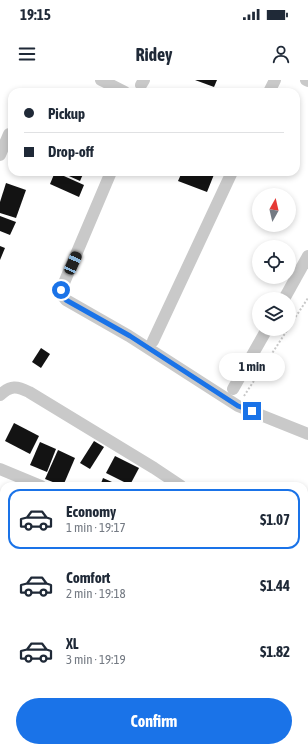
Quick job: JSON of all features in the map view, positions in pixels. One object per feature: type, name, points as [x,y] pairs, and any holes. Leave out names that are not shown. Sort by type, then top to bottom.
[{"type":"street","points":[[101,80],[118,88]]},
{"type":"street","points":[[0,155],[8,136]]},
{"type":"street","points":[[109,176],[61,290],[62,295],[66,300],[130,336],[238,406],[308,434]]},
{"type":"street","points":[[153,341],[230,176]]},
{"type":"street","points":[[288,292],[308,256]]},
{"type":"street","points":[[233,389],[263,336]]},
{"type":"street","points":[[0,395],[13,387],[21,388],[154,468],[174,482]]},
{"type":"street","points":[[0,469],[31,482]]},
{"type":"path","points":[[296,316],[308,298]]},
{"type":"path","points":[[238,406],[283,336]]},
{"type":"building","points":[[195,80],[217,80],[214,87]]},
{"type":"building","points":[[53,176],[64,176],[84,185],[79,197],[50,184]]},
{"type":"building","points":[[69,176],[82,176],[80,181]]},
{"type":"building","points":[[180,176],[213,176],[207,192],[178,181]]},
{"type":"building","points":[[6,183],[26,190],[16,218],[0,213],[0,202]]},
{"type":"building","points":[[0,216],[16,222],[10,235],[0,231]]},
{"type":"building","points":[[0,246],[5,248],[0,260]]},
{"type":"building","points":[[41,348],[50,354],[41,368],[32,362]]},
{"type":"building","points":[[14,423],[39,436],[30,454],[5,441]]},
{"type":"building","points":[[94,441],[104,447],[90,469],[80,463]]},
{"type":"building","points":[[40,442],[56,449],[47,472],[30,465]]},
{"type":"building","points":[[58,450],[75,458],[65,482],[53,482],[45,479]]},
{"type":"building","points":[[115,456],[139,468],[132,482],[124,482],[106,473]]},
{"type":"building","points":[[103,478],[112,482],[102,482]]},
{"type":"route","points":[[61,290],[62,295],[66,300],[130,336],[238,406],[252,411]]}]
